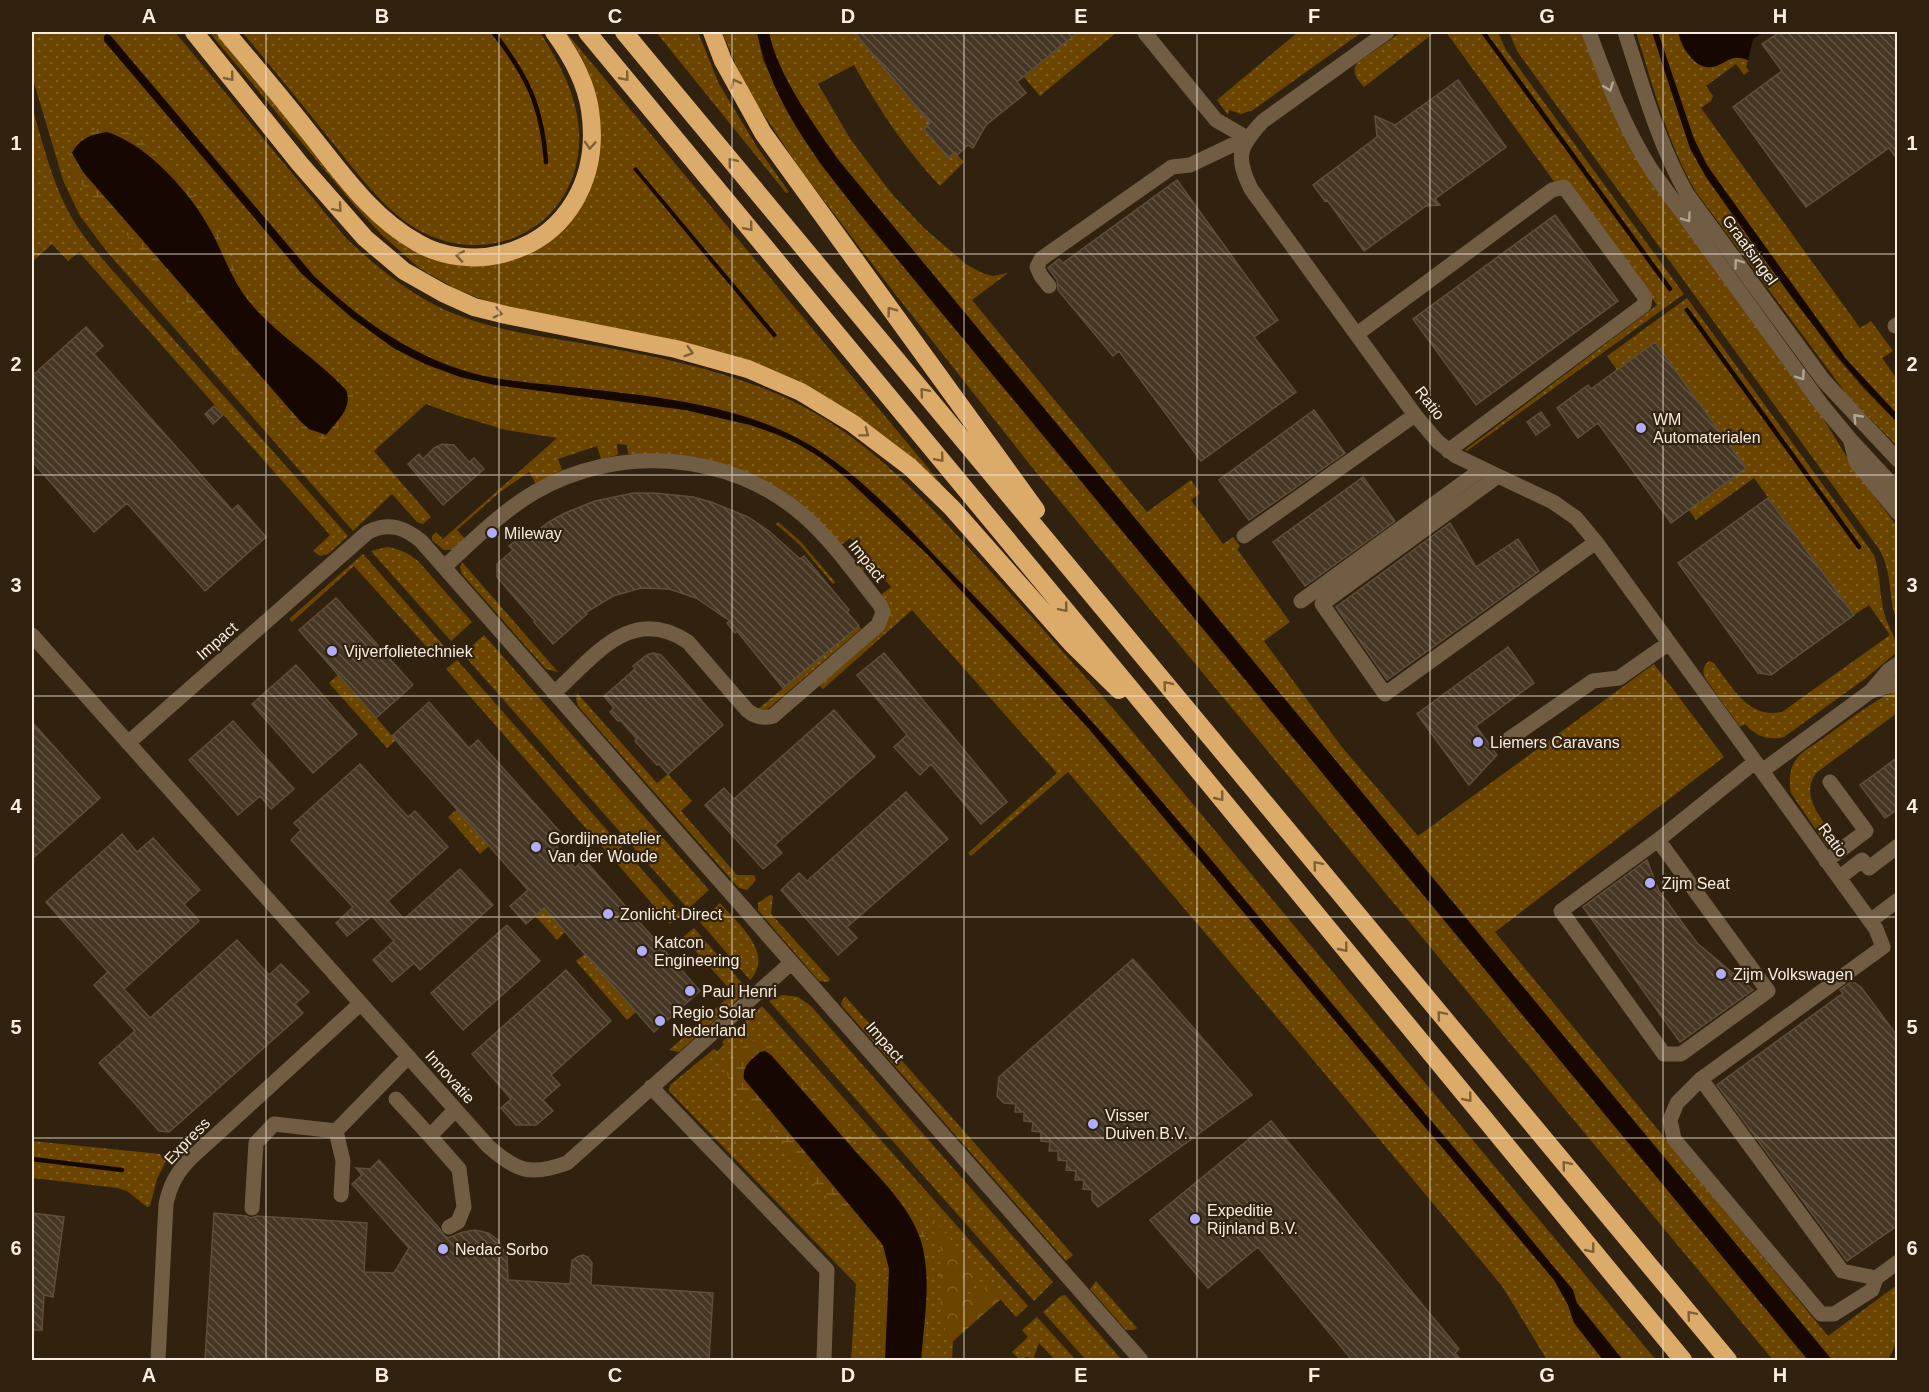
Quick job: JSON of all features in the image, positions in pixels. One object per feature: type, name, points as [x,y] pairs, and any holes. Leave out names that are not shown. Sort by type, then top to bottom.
[{"type":"highway","points":[[194,32],[300,164],[365,238],[404,271],[474,307],[676,349],[748,369],[801,392],[852,423],[910,467],[952,508],[1072,644],[1183,752]]},
{"type":"highway","points":[[226,32],[357,192],[395,228],[420,245],[447,254],[468,258],[487,258],[531,244],[548,233],[577,199],[586,176],[591,145],[590,109],[576,67],[554,32]]},
{"type":"highway","points":[[587,32],[1683,1360]]},
{"type":"highway","points":[[624,32],[1728,1360]]},
{"type":"highway","points":[[712,32],[723,61],[763,133],[1135,647]]},
{"type":"street","points":[[1049,286],[1037,267],[1041,259],[1172,167],[1190,165],[1247,138],[1263,121],[1387,32]]},
{"type":"street","name":"Graafsingel","points":[[1589,32],[1611,93],[1640,153],[1821,404],[1898,491]]},
{"type":"street","name":"Graafsingel","points":[[1625,32],[1661,140],[1671,166],[1687,194],[1824,381],[1898,460]]},
{"type":"street","points":[[1145,33],[1216,120],[1247,138]]},
{"type":"street","name":"Ratio","points":[[1247,138],[1242,155],[1243,172],[1251,189],[1415,415],[1448,451],[1553,502],[1576,518],[1596,542],[1873,925]]},
{"type":"street","points":[[1357,334],[1552,190],[1564,187],[1645,297],[1644,305],[1448,451]]},
{"type":"street","points":[[1244,536],[1415,415]]},
{"type":"street","name":"Graafsingel","points":[[1850,439],[1856,462],[1898,513]]},
{"type":"street","name":"Impact","points":[[444,567],[504,513],[534,492],[568,475],[620,462],[661,460],[726,472],[779,498],[803,515],[826,539],[880,605],[883,612],[878,625],[772,716],[766,718],[747,710],[688,642],[678,634],[656,628],[636,629],[615,637],[554,693]]},
{"type":"street","points":[[1301,601],[1482,469]]},
{"type":"street","points":[[1498,476],[1322,604],[1386,694],[1596,542]]},
{"type":"street","name":"Impact","points":[[128,743],[368,532],[387,526],[409,531],[444,567],[1141,1360]]},
{"type":"street","points":[[32,635],[128,743]]},
{"type":"street","points":[[1509,739],[1593,681],[1619,678],[1669,643]]},
{"type":"street","points":[[1658,840],[1768,991],[1681,1054],[1664,1054],[1561,911],[1658,840],[1759,767],[1871,691],[1888,671],[1898,664]]},
{"type":"street","points":[[1871,691],[1898,683]]},
{"type":"street","name":"Innovatie","points":[[128,743],[488,1146],[505,1161],[524,1170],[546,1171],[567,1162],[790,963]]},
{"type":"street","points":[[1826,861],[1866,831],[1830,782]]},
{"type":"street","points":[[1839,878],[1862,860],[1869,868],[1898,846]]},
{"type":"street","points":[[1898,900],[1873,925],[1883,947],[1701,1079],[1677,1103],[1670,1120],[1674,1139],[1821,1314],[1834,1314],[1872,1290],[1876,1278],[1898,1262]]},
{"type":"street","name":"Express","points":[[158,1360],[166,1204],[175,1178],[191,1158],[360,1004]]},
{"type":"street","points":[[336,1131],[408,1057]]},
{"type":"street","points":[[1701,1079],[1842,1271],[1876,1278]]},
{"type":"street","points":[[651,1087],[827,1270],[824,1360]]},
{"type":"street","points":[[396,1099],[459,1169],[464,1207],[458,1222],[449,1227]]},
{"type":"street","points":[[430,1136],[455,1110]]},
{"type":"street","points":[[252,1208],[256,1143],[274,1124],[336,1131]]},
{"type":"street","points":[[336,1131],[343,1161],[341,1194]]},
{"type":"green space","points":[[32,32],[175,32],[345,237],[391,277],[443,309],[476,322],[658,358],[735,378],[784,397],[813,412],[865,447],[935,512],[1117,713],[1656,1360],[1547,1360],[1502,1286],[1068,772],[971,856],[968,853],[1057,773],[912,610],[823,689],[819,685],[881,631],[886,621],[887,609],[881,595],[891,587],[872,564],[862,572],[859,569],[869,561],[850,538],[840,546],[751,474],[696,457],[628,454],[627,445],[617,444],[618,455],[601,459],[597,446],[558,459],[562,470],[536,484],[529,472],[500,492],[457,530],[465,539],[453,550],[444,550],[432,540],[436,532],[443,539],[557,438],[506,430],[426,404],[374,451],[431,517],[423,524],[417,522],[392,494],[353,531],[108,253],[80,216],[63,180],[32,76]]},
{"type":"green space","points":[[209,32],[216,32],[339,179],[414,250],[528,254],[556,236],[596,165],[561,32],[566,32],[987,539],[830,402],[497,305],[458,290],[419,268],[381,234],[354,205]]},
{"type":"green space","points":[[242,32],[540,32],[566,79],[578,118],[577,163],[567,189],[552,212],[532,229],[508,240],[481,245],[453,243],[424,233],[397,215],[372,190]]},
{"type":"green space","points":[[656,32],[698,32],[719,84],[757,147],[789,192],[786,193]]},
{"type":"green space","points":[[722,32],[757,32],[763,60],[796,126],[821,165],[1808,1360],[1773,1360],[1031,466],[800,169],[745,86]]},
{"type":"green space","points":[[769,32],[861,32],[857,35],[930,123],[924,129],[948,158],[955,152],[964,162],[940,186],[893,128],[854,65],[818,84],[851,140],[892,194],[924,228],[966,264],[993,276],[1008,273],[972,300],[1147,512],[1191,480],[1200,493],[1191,500],[1223,544],[1233,537],[1240,546],[1237,549],[1290,622],[1264,641],[1341,746],[1418,836],[1654,664],[1724,757],[1495,932],[1828,1336],[1897,1285],[1897,1342],[1888,1360],[1832,1360],[840,162],[788,82],[773,48]]},
{"type":"green space","points":[[1078,32],[1117,32],[1040,96],[1024,77]]},
{"type":"green space","points":[[1298,32],[1362,32],[1253,110],[1241,114],[1229,110],[1228,115],[1217,100]]},
{"type":"green space","points":[[1401,32],[1435,32],[1364,87],[1355,73],[1357,63]]},
{"type":"green space","points":[[1446,32],[1498,32],[1506,50],[1684,294],[1467,451],[1465,450],[1657,305],[1568,182],[1555,183]]},
{"type":"green space","points":[[1509,32],[1583,32],[1603,88],[1809,395],[1854,469],[1897,526],[1897,621],[1887,568],[1879,549],[1517,51]]},
{"type":"green space","points":[[1636,32],[1678,32],[1683,47],[1691,56],[1716,66],[1732,58],[1748,60],[1746,67],[1749,71],[1744,75],[1736,64],[1706,86],[1713,96],[1711,101],[1701,108],[1860,328],[1871,321],[1893,351],[1882,358],[1897,379],[1897,414],[1846,359],[1710,170],[1694,139],[1659,54],[1690,148],[1699,165],[1835,355],[1863,388],[1897,422],[1897,446],[1848,396],[1696,192],[1669,134]]},
{"type":"green space","points":[[32,107],[56,184],[81,232],[348,536],[328,554],[320,556],[313,551],[330,535],[79,252],[68,261],[52,244],[32,262]]},
{"type":"green space","points":[[102,128],[125,131],[162,159],[206,212],[237,274],[257,303],[294,340],[348,384],[354,403],[331,435],[322,440],[301,430],[79,181],[70,161],[70,146],[81,136]]},
{"type":"green space","points":[[1687,298],[1874,555],[1883,608],[1896,642],[1897,652],[1866,678],[1784,737],[1768,738],[1753,732],[1745,724],[1740,727],[1705,678],[1704,669],[1707,663],[1709,661],[1714,663],[1734,691],[1750,706],[1770,713],[1782,712],[1890,635],[1869,605],[1854,615],[1754,478],[1696,520],[1689,510],[1746,468],[1655,343],[1617,370],[1607,356]]},
{"type":"green space","points":[[778,522],[800,541],[835,582],[833,584],[800,545],[776,524]]},
{"type":"green space","points":[[387,547],[404,552],[418,561],[472,622],[451,641],[371,551]]},
{"type":"green space","points":[[363,554],[444,646],[434,655],[354,566],[292,622],[289,619]]},
{"type":"green space","points":[[462,562],[558,672],[546,669],[462,574],[460,567]]},
{"type":"green space","points":[[859,626],[861,629],[769,708],[758,709]]},
{"type":"green space","points":[[484,635],[709,890],[688,909],[463,654]]},
{"type":"green space","points":[[457,660],[682,915],[670,924],[446,669]]},
{"type":"green space","points":[[338,675],[396,740],[387,748],[329,683]]},
{"type":"green space","points":[[1897,689],[1897,713],[1816,773],[1811,782],[1810,792],[1816,810],[1840,844],[1827,846],[1791,793],[1790,777],[1793,765],[1808,748]]},
{"type":"green space","points":[[577,693],[657,783],[668,774],[692,801],[681,811],[737,875],[754,875],[756,880],[747,890],[739,888],[578,706]]},
{"type":"green space","points":[[457,809],[489,846],[480,854],[448,817]]},
{"type":"green space","points":[[529,891],[565,932],[557,940],[520,899]]},
{"type":"green space","points":[[770,895],[773,896],[771,914],[830,979],[828,982],[819,981],[758,910],[758,903]]},
{"type":"green space","points":[[720,903],[744,929],[756,949],[757,970],[750,980],[700,922]]},
{"type":"green space","points":[[694,928],[748,990],[679,1052],[669,1050],[733,993],[683,937]]},
{"type":"green space","points":[[585,954],[636,1012],[627,1020],[576,961]]},
{"type":"green space","points":[[783,995],[798,997],[811,1006],[1053,1282],[1034,1301],[769,1001]]},
{"type":"green space","points":[[845,996],[1073,1255],[1066,1261],[842,1006],[841,1003]]},
{"type":"green space","points":[[762,1006],[1028,1306],[1016,1317],[1000,1299],[953,1341],[952,1360],[921,1360],[926,1284],[894,1194],[771,1055],[876,1235],[887,1258],[885,1360],[851,1360],[856,1284],[669,1091],[670,1085],[714,1049],[717,1051],[724,1045],[722,1042]]},
{"type":"green space","points":[[751,1040],[774,1049],[866,1159],[864,1161],[854,1154],[878,1234],[891,1266],[890,1360],[882,1360],[886,1269],[881,1248],[812,1181],[773,1130],[735,1089],[726,1072],[725,1062]]},
{"type":"green space","points":[[32,1141],[160,1154],[166,1161],[157,1179],[150,1206],[147,1207],[127,1191],[118,1188],[32,1178]]},
{"type":"green space","points":[[892,1193],[900,1197],[918,1222],[928,1243],[931,1271],[930,1312],[924,1324]]},
{"type":"green space","points":[[933,1219],[981,1275],[965,1290],[973,1298],[988,1285],[1001,1299],[953,1341],[941,1323],[940,1247],[930,1222]]},
{"type":"green space","points":[[1096,1281],[1137,1328],[1126,1330],[1090,1289]]},
{"type":"green space","points":[[1065,1295],[1122,1360],[1086,1360],[1043,1312]]},
{"type":"green space","points":[[1037,1317],[1076,1360],[1055,1360],[1039,1343],[1033,1360],[1025,1357],[1020,1360],[1012,1352],[1028,1337],[1022,1330]]},
{"type":"shaded area","points":[[757,32],[769,32],[773,48],[788,82],[840,162],[1832,1360],[1808,1360],[859,213],[811,150],[784,106],[764,58]]},
{"type":"shaded area","points":[[1652,32],[1658,32],[1694,139],[1706,164],[1846,359],[1897,414],[1897,422],[1820,335],[1706,177],[1690,148]]},
{"type":"shaded area","points":[[1678,32],[1764,32],[1753,39],[1748,60],[1732,58],[1717,66],[1706,67],[1694,61],[1690,56]]},
{"type":"shaded area","points":[[107,34],[314,276],[364,319],[401,343],[441,362],[488,377],[670,400],[736,414],[798,439],[827,456],[869,489],[1009,632],[1135,770],[1573,1290],[1577,1303],[1623,1360],[1603,1360],[1574,1323],[1568,1305],[1554,1280],[1088,728],[928,555],[845,477],[798,444],[750,425],[685,410],[495,385],[460,377],[425,364],[395,349],[352,318],[302,274],[104,41],[104,36]]},
{"type":"shaded area","points":[[107,132],[122,138],[153,159],[180,186],[202,216],[238,285],[253,306],[346,390],[348,397],[346,408],[326,435],[309,429],[300,421],[83,172],[72,153],[75,148],[86,138]]},
{"type":"shaded area","points":[[636,167],[777,335],[774,338],[633,169]]},
{"type":"shaded area","points":[[765,1051],[771,1055],[910,1216],[921,1241],[926,1270],[927,1285],[921,1360],[885,1360],[889,1269],[883,1245],[744,1079],[744,1070],[748,1064],[760,1052]]},
{"type":"building","points":[[854,32],[1078,32],[1017,82],[1026,93],[986,125],[973,148],[968,145],[957,155],[955,152],[948,158],[924,129],[930,123]]},
{"type":"building","points":[[1780,32],[1898,32],[1898,160],[1889,148],[1806,207],[1733,107],[1782,71],[1762,44]]},
{"type":"building","points":[[1458,80],[1506,147],[1435,199],[1440,205],[1426,206],[1364,251],[1327,200],[1325,201],[1313,185],[1377,137],[1375,116],[1395,125]]},
{"type":"building","points":[[1177,180],[1278,320],[1254,337],[1296,392],[1201,461],[1119,351],[1113,356],[1058,290],[1057,280],[1048,268],[1059,259],[1063,263]]},
{"type":"building","points":[[1555,215],[1618,301],[1476,405],[1413,319]]},
{"type":"building","points":[[86,327],[103,346],[94,354],[232,510],[238,505],[266,537],[205,591],[127,503],[94,532],[32,461],[32,376]]},
{"type":"building","points":[[1655,342],[1746,468],[1671,523],[1598,423],[1578,438],[1557,408],[1588,385],[1591,389]]},
{"type":"building","points":[[214,406],[223,415],[213,424],[205,414]]},
{"type":"building","points":[[1314,410],[1345,453],[1249,520],[1219,480]]},
{"type":"building","points":[[1541,412],[1550,425],[1536,435],[1527,422]]},
{"type":"building","points":[[442,444],[454,445],[469,462],[474,458],[484,469],[443,505],[408,464],[419,454],[423,459],[434,448]]},
{"type":"building","points":[[1363,477],[1395,521],[1305,586],[1273,542]]},
{"type":"building","points":[[634,493],[693,497],[748,517],[769,531],[800,559],[804,556],[849,610],[847,612],[859,626],[783,688],[737,631],[735,633],[727,623],[730,621],[696,598],[669,589],[641,588],[613,596],[585,613],[587,614],[553,644],[497,577],[497,564],[513,550],[509,546],[519,538],[522,542],[565,513],[595,501]]},
{"type":"building","points":[[1768,498],[1854,615],[1771,675],[1758,673],[1678,563]]},
{"type":"building","points":[[1450,523],[1476,567],[1518,539],[1539,571],[1387,680],[1336,607]]},
{"type":"building","points":[[336,598],[413,685],[376,718],[299,630]]},
{"type":"building","points":[[1508,647],[1534,683],[1476,726],[1497,755],[1469,785],[1417,714]]},
{"type":"building","points":[[653,653],[661,655],[723,725],[668,774],[659,764],[657,765],[635,741],[637,739],[610,712],[614,708],[604,696],[635,669],[633,666]]},
{"type":"building","points":[[884,653],[1007,802],[981,824],[931,764],[920,775],[894,747],[907,735],[857,675]]},
{"type":"building","points":[[296,665],[357,734],[313,773],[252,704]]},
{"type":"building","points":[[429,702],[469,748],[478,740],[560,832],[551,840],[575,868],[584,859],[700,991],[654,1032],[544,908],[526,924],[510,906],[528,890],[392,736]]},
{"type":"building","points":[[834,710],[875,757],[775,845],[782,853],[763,869],[705,805],[724,788],[734,799]]},
{"type":"building","points":[[233,721],[294,789],[271,809],[260,796],[238,815],[189,760]]},
{"type":"building","points":[[32,722],[100,798],[32,859]]},
{"type":"building","points":[[1898,757],[1898,809],[1885,818],[1860,785]]},
{"type":"building","points":[[360,764],[408,817],[415,811],[448,847],[388,901],[404,919],[460,869],[493,905],[420,970],[414,963],[392,982],[373,960],[394,941],[372,916],[347,936],[336,923],[353,907],[291,840],[301,830],[294,823]]},
{"type":"building","points":[[906,792],[948,839],[847,927],[857,938],[838,955],[781,890],[799,873],[807,881]]},
{"type":"building","points":[[122,834],[137,852],[153,838],[200,890],[184,904],[199,921],[124,989],[150,1018],[237,940],[269,975],[281,964],[309,992],[295,1004],[303,1013],[169,1132],[159,1131],[99,1063],[135,1031],[94,985],[108,972],[46,902]]},
{"type":"building","points":[[1647,860],[1659,891],[1697,943],[1753,990],[1680,1042],[1583,907]]},
{"type":"building","points":[[507,925],[540,961],[463,1030],[431,993]]},
{"type":"building","points":[[1133,959],[1252,1095],[1098,1207],[1092,1200],[1092,1190],[1083,1189],[1084,1180],[1075,1180],[1076,1171],[1066,1170],[1067,1161],[1058,1160],[1058,1151],[1049,1151],[1050,1142],[1041,1141],[1041,1132],[1032,1131],[1033,1122],[1024,1121],[1024,1112],[1015,1112],[1016,1104],[1004,1103],[997,1096],[999,1077]]},
{"type":"building","points":[[566,970],[611,1021],[551,1075],[560,1085],[543,1100],[553,1111],[536,1125],[516,1125],[501,1108],[511,1099],[472,1054]]},
{"type":"building","points":[[1852,981],[1861,987],[1898,1037],[1898,1225],[1847,1261],[1717,1085],[1843,993],[1840,990]]},
{"type":"building","points":[[1271,1121],[1459,1349],[1455,1353],[1461,1360],[1352,1360],[1258,1247],[1208,1288],[1150,1220]]},
{"type":"building","points":[[379,1160],[448,1238],[475,1230],[488,1233],[498,1240],[507,1257],[508,1280],[570,1284],[572,1261],[583,1255],[588,1257],[592,1263],[591,1285],[713,1293],[709,1360],[205,1360],[214,1213],[251,1218],[257,1216],[367,1223],[364,1272],[394,1273],[409,1248],[352,1184],[362,1175],[356,1168],[370,1169]]},
{"type":"building","points":[[32,1213],[64,1217],[53,1297],[44,1295],[42,1330],[32,1330]]},
{"type":"waterway","points":[[493,32],[524,77],[531,92],[541,124],[546,162]]},
{"type":"waterway","points":[[1483,32],[1670,289]]},
{"type":"waterway","points":[[1687,310],[1859,547]]},
{"type":"waterway","points":[[32,1159],[122,1170]]},
{"type":"place","name":"WM Automaterialen","points":[[1641,428]]},
{"type":"place","name":"Mileway","points":[[492,533]]},
{"type":"place","name":"Vijverfolietechniek","points":[[332,651]]},
{"type":"place","name":"Liemers Caravans","points":[[1478,742]]},
{"type":"place","name":"Gordijnenatelier Van der Woude","points":[[536,847]]},
{"type":"place","name":"Zijm Seat","points":[[1650,883]]},
{"type":"place","name":"Zonlicht Direct","points":[[608,914]]},
{"type":"place","name":"Katcon Engineering","points":[[642,951]]},
{"type":"place","name":"Zijm Volkswagen","points":[[1721,974]]},
{"type":"place","name":"Paul Henri","points":[[690,991]]},
{"type":"place","name":"Regio Solar Nederland","points":[[660,1021]]},
{"type":"place","name":"Visser Duiven B.V.","points":[[1093,1124]]},
{"type":"place","name":"Expeditie Rijnland B.V.","points":[[1195,1219]]},
{"type":"place","name":"Nedac Sorbo","points":[[443,1249]]}]
